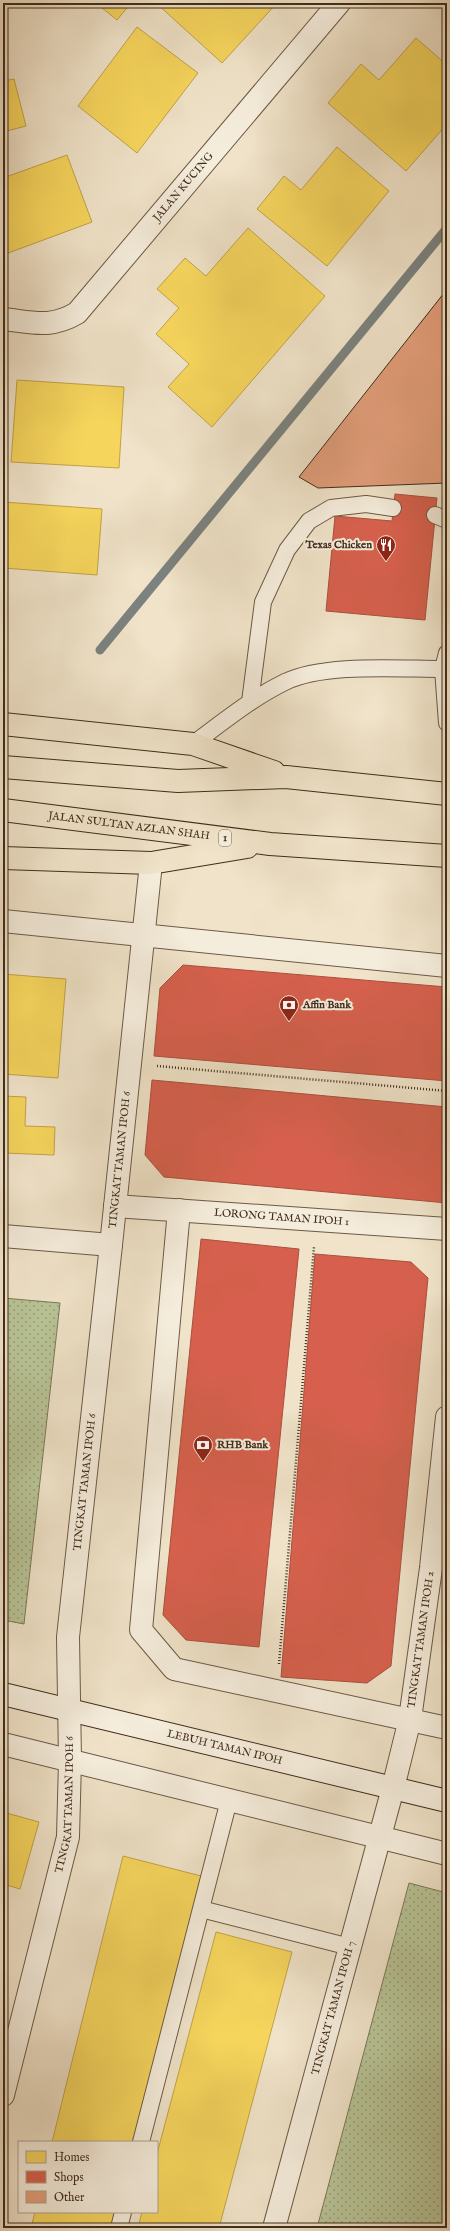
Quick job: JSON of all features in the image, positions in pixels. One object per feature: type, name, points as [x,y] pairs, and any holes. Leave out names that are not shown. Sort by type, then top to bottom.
[{"type":"main road","points":[[3,724],[193,744],[286,777]]},
{"type":"main road","points":[[3,767],[178,781],[286,777],[447,794]]},
{"type":"main road","name":"JALAN SULTAN AZLAN SHAH","points":[[3,810],[270,844],[447,856]]},
{"type":"main road","points":[[3,858],[150,864],[270,844]]},
{"type":"street","name":"JALAN KUCING","points":[[3,319],[48,324],[63,321],[77,313],[339,3]]},
{"type":"street","name":"TINGKAT TAMAN IPOH 6","points":[[3,2095],[68,1837],[70,1760],[68,1637],[111,1245],[150,864]]},
{"type":"street","points":[[3,921],[447,966]]},
{"type":"street","name":"LORONG TAMAN IPOH 1","points":[[115,1206],[447,1229]]},
{"type":"street","points":[[179,1210],[141,1630],[174,1669],[447,1728]]},
{"type":"street","points":[[3,1236],[111,1245]]},
{"type":"street","name":"TINGKAT TAMAN IPOH 2","points":[[393,1788],[410,1720],[439,1570],[447,1419]]},
{"type":"street","name":"LEBUH TAMAN IPOH","points":[[3,1694],[447,1801]]},
{"type":"street","points":[[3,1744],[447,1854]]},
{"type":"street","name":"TINGKAT TAMAN IPOH 7","points":[[274,2228],[393,1788]]},
{"type":"lane","points":[[250,702],[263,602],[287,550],[309,521],[331,508],[366,504],[393,508]]},
{"type":"lane","points":[[447,653],[443,669],[447,723]]},
{"type":"lane","points":[[193,744],[250,702],[286,681],[331,670],[443,669]]},
{"type":"lane","points":[[141,2141],[229,1800]]},
{"type":"lane","points":[[201,1909],[350,1947]]},
{"type":"lane","points":[[119,2228],[124,2213]]},
{"type":"path","points":[[130,1064],[447,1091]]},
{"type":"path","points":[[277,1692],[317,1220]]},
{"type":"green space","points":[[3,1298],[60,1303],[24,1624],[3,1620]]},
{"type":"green space","points":[[409,1883],[447,1893],[447,2228],[317,2228]]},
{"type":"building: Homes","points":[[96,3],[131,3],[117,20]]},
{"type":"building: Homes","points":[[156,3],[277,3],[222,63]]},
{"type":"building: Homes","points":[[137,27],[198,73],[137,153],[78,106]]},
{"type":"building: Homes","points":[[416,38],[447,65],[447,124],[406,171],[328,103],[361,64],[379,80]]},
{"type":"building: Homes","points":[[14,79],[26,126],[3,132],[3,81]]},
{"type":"building: Homes","points":[[337,147],[389,191],[327,266],[257,209],[284,176],[301,190]]},
{"type":"building: Homes","points":[[67,155],[92,222],[3,255],[3,178]]},
{"type":"building: Homes","points":[[248,228],[325,296],[212,427],[168,387],[189,364],[156,334],[179,308],[157,289],[185,258],[206,276]]},
{"type":"building: Homes","points":[[17,380],[124,387],[119,468],[11,462]]},
{"type":"building: Homes","points":[[3,502],[102,509],[97,575],[3,568]]},
{"type":"building: Homes","points":[[3,974],[66,979],[58,1078],[3,1074]]},
{"type":"building: Homes","points":[[3,1096],[26,1097],[25,1126],[55,1127],[54,1155],[3,1153]]},
{"type":"building: Homes","points":[[3,1812],[39,1822],[20,1889],[3,1884]]},
{"type":"building: Homes","points":[[123,1856],[201,1876],[135,2141],[52,2141]]},
{"type":"building: Homes","points":[[216,1932],[292,1952],[219,2228],[138,2228],[142,2213],[158,2213],[158,2150]]},
{"type":"building: Homes","points":[[35,2213],[117,2213],[113,2228],[31,2228]]},
{"type":"building: Shops","points":[[395,494],[437,498],[425,620],[326,611],[335,516],[392,521]]},
{"type":"building: Shops","points":[[183,965],[447,987],[447,1081],[154,1056],[160,988]]},
{"type":"building: Shops","points":[[152,1080],[447,1107],[447,1203],[164,1177],[145,1155]]},
{"type":"building: Shops","points":[[201,1239],[299,1249],[259,1647],[186,1640],[163,1615]]},
{"type":"building: Shops","points":[[315,1254],[411,1262],[428,1278],[391,1666],[367,1683],[281,1677]]},
{"type":"building: Other","points":[[444,293],[447,295],[447,483],[318,488],[299,477]]},
{"type":"waterway","points":[[100,650],[447,228]]},
{"type":"place","name":"Texas Chicken","points":[[386,562]]},
{"type":"place","name":"Affin Bank","points":[[289,1022]]},
{"type":"place","name":"RHB Bank","points":[[203,1462]]}]
